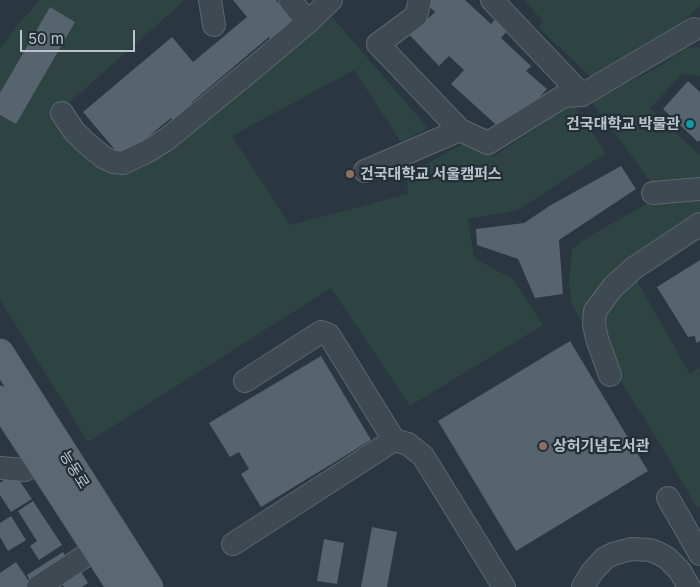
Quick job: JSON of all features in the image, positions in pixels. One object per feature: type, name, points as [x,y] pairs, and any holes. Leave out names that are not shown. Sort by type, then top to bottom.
[{"type":"main road","name":"능동로","points":[[0,353],[149,587]]},
{"type":"main road","name":"능동로","points":[[0,400],[121,587]]},
{"type":"street","points":[[210,0],[214,25]]},
{"type":"street","points":[[290,0],[308,22]]},
{"type":"street","points":[[62,113],[74,131],[102,156],[113,162],[123,163],[167,139],[308,22],[331,0]]},
{"type":"street","points":[[420,0],[416,16],[378,44],[460,130],[488,143],[570,89],[698,28]]},
{"type":"street","points":[[492,0],[570,89]]},
{"type":"street","points":[[364,172],[460,130]]},
{"type":"street","points":[[653,193],[700,189]]},
{"type":"street","points":[[610,375],[597,339],[594,324],[595,310],[613,286],[634,268],[700,224]]},
{"type":"street","points":[[245,381],[321,332],[329,335],[394,440],[408,444],[423,456],[504,587]]},
{"type":"street","points":[[233,544],[394,440]]},
{"type":"street","points":[[0,468],[25,470],[39,461]]},
{"type":"street","points":[[668,498],[700,554]]},
{"type":"street","points":[[38,587],[96,549]]},
{"type":"street","points":[[583,587],[592,572],[605,558],[631,549],[650,550],[667,558],[680,571],[689,587]]},
{"type":"green space","points":[[40,0],[185,0],[60,111],[62,132],[92,164],[113,172],[216,112],[332,17],[428,128],[401,142],[354,70],[232,136],[290,225],[408,194],[407,174],[467,142],[494,156],[573,104],[606,153],[518,210],[468,219],[474,258],[514,280],[543,325],[410,406],[331,288],[88,442],[0,300],[0,49],[15,28]]},
{"type":"green space","points":[[524,0],[700,0],[700,5],[672,30],[596,77],[590,76],[538,27],[543,21]]},
{"type":"green space","points":[[700,47],[700,76],[682,74],[650,108],[700,156],[700,240],[637,281],[690,374],[700,367],[700,507],[697,508],[661,445],[572,305],[569,284],[572,249],[588,237],[655,199],[655,188],[592,102],[662,65],[686,48]]},
{"type":"building","points":[[233,0],[276,0],[297,25],[275,44],[269,37],[192,102],[194,109],[176,124],[171,118],[122,158],[83,112],[172,37],[193,62],[247,17]]},
{"type":"building","points":[[465,0],[491,24],[499,15],[511,26],[501,38],[531,66],[526,71],[547,89],[511,128],[503,131],[451,84],[464,70],[449,56],[439,66],[403,28],[417,29],[435,12],[423,1]]},
{"type":"building","points":[[50,7],[75,22],[16,124],[0,115],[0,93]]},
{"type":"building","name":"건국대학교 박물관","points":[[688,81],[700,92],[700,140],[698,142],[663,109]]},
{"type":"building","points":[[621,166],[636,189],[559,240],[563,294],[535,298],[518,259],[477,245],[476,229],[524,223],[551,205]]},
{"type":"building","points":[[700,260],[700,341],[696,343],[695,336],[688,337],[657,287]]},
{"type":"building","name":"상허기념도서관","points":[[570,341],[648,471],[516,551],[438,421]]},
{"type":"building","points":[[321,356],[371,440],[261,507],[241,474],[249,469],[239,452],[230,457],[209,423]]},
{"type":"building","points":[[11,475],[17,477],[32,499],[11,512],[0,495],[0,483]]},
{"type":"building","points":[[33,501],[62,545],[39,560],[30,546],[37,541],[18,511]]},
{"type":"building","points":[[11,516],[26,540],[8,551],[0,537],[0,523]]},
{"type":"building","points":[[372,527],[397,532],[387,587],[361,587]]},
{"type":"building","points":[[324,539],[344,543],[337,584],[317,581]]},
{"type":"building","points":[[63,552],[69,563],[33,585],[27,575]]},
{"type":"building","points":[[16,562],[32,586],[0,587],[0,573]]},
{"type":"building","points":[[80,570],[88,583],[82,587],[64,587],[61,582]]},
{"type":"place","name":"건국대학교 박물관","points":[[690,124]]},
{"type":"place","name":"건국대학교 서울캠퍼스","points":[[350,174]]},
{"type":"place","name":"상허기념도서관","points":[[543,446]]}]
